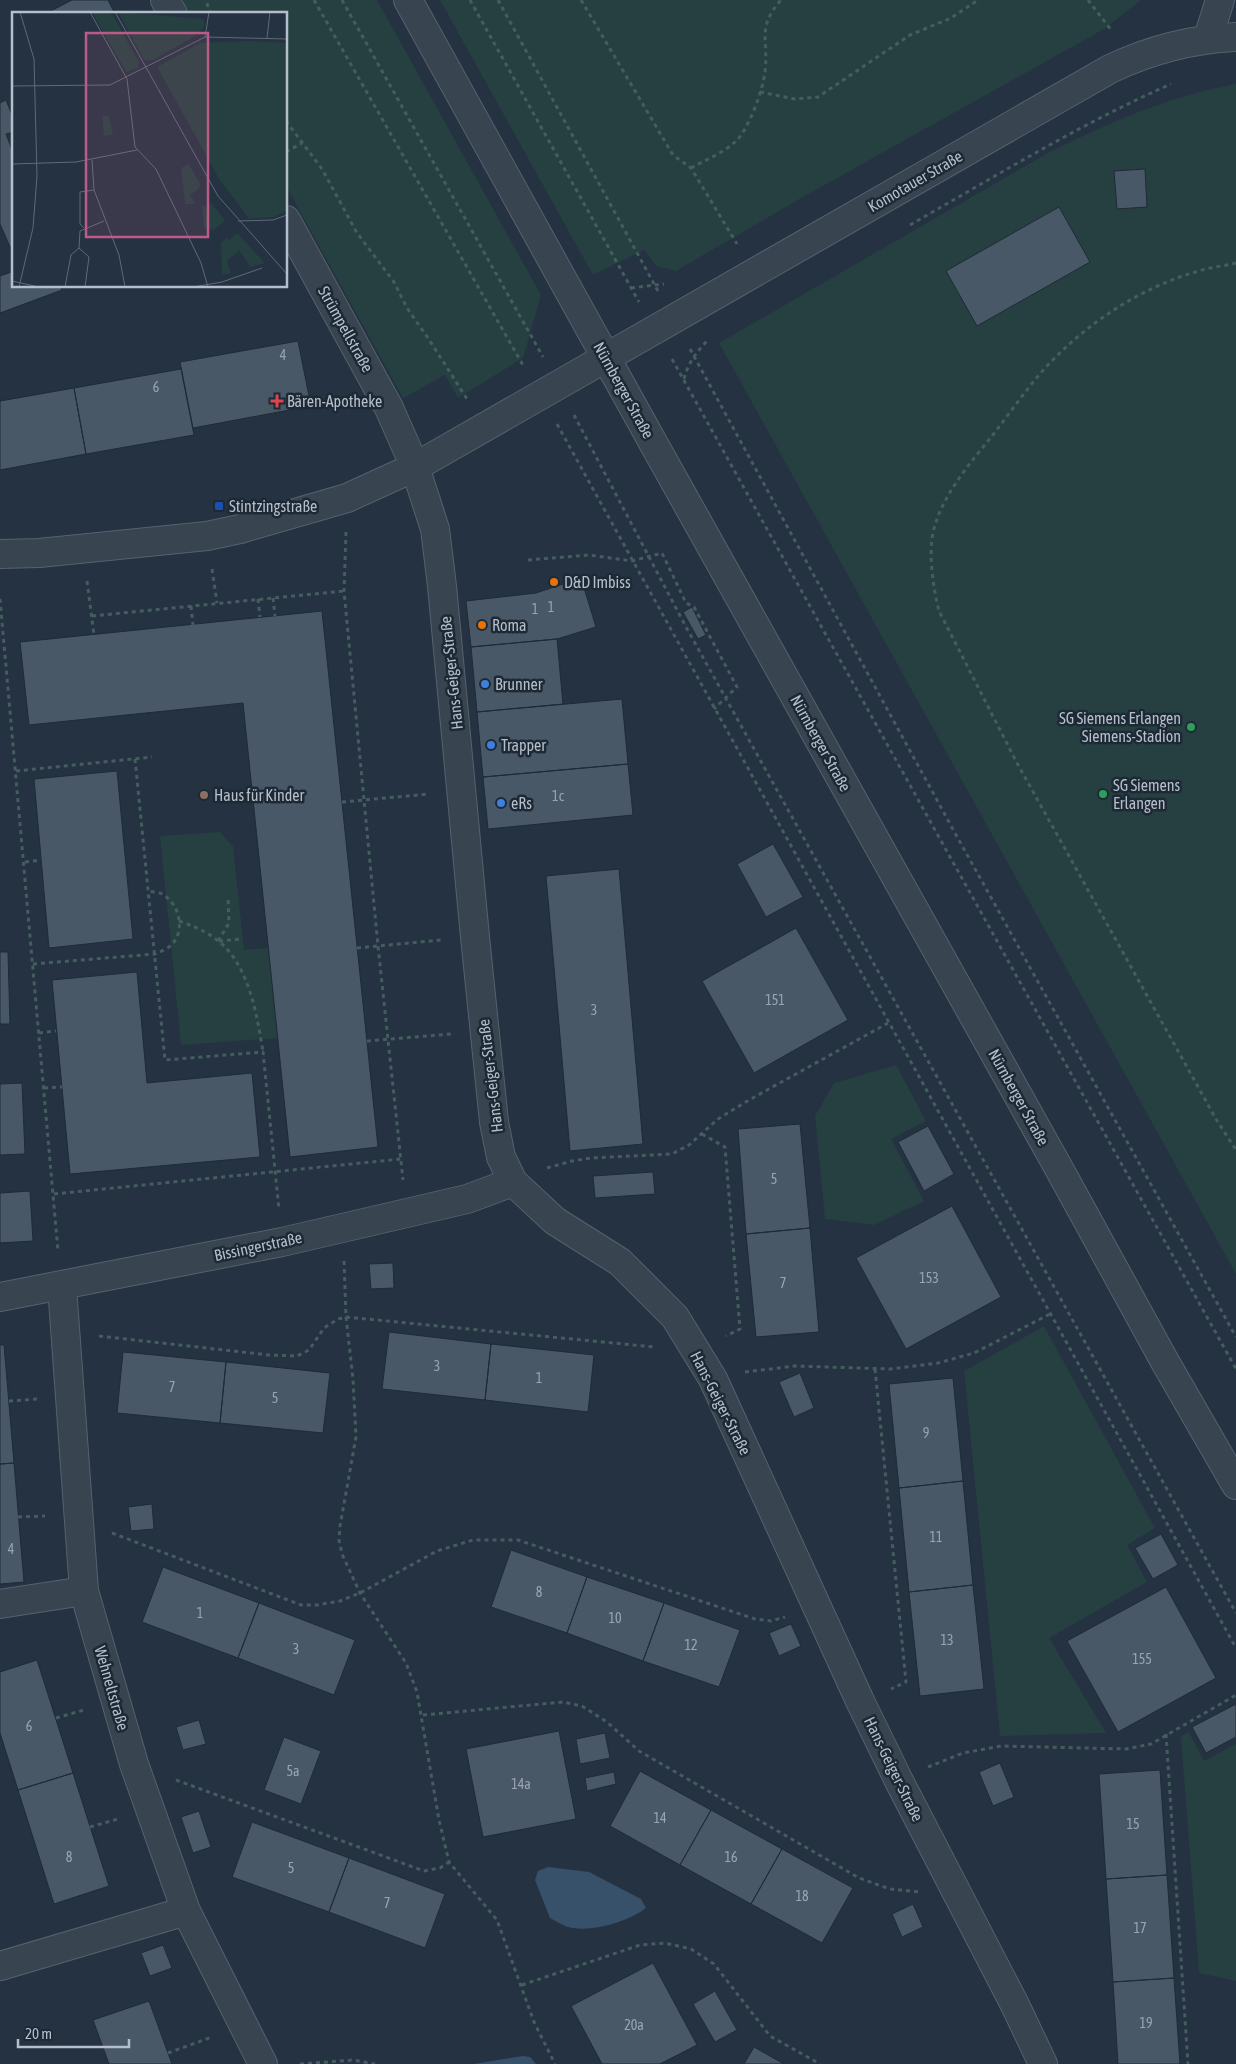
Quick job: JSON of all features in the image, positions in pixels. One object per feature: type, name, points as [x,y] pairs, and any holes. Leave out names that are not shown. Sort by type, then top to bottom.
[{"type":"street","points":[[165,0],[172,12]]},
{"type":"street","name":"Nürnberger Straße","points":[[408,0],[1164,1360],[1236,1485]]},
{"type":"street","points":[[1208,38],[1220,0]]},
{"type":"street","name":"Komotauer Straße","points":[[607,358],[1110,69],[1131,59],[1158,50],[1208,38],[1236,37]]},
{"type":"street","name":"Strümpellstraße","points":[[288,224],[389,408],[415,467]]},
{"type":"street","points":[[0,554],[39,553],[207,536],[258,524],[347,498],[415,467],[607,358]]},
{"type":"street","name":"Hans-Geiger-Straße","points":[[415,467],[435,529],[439,555],[494,1122],[501,1157],[513,1182],[555,1220],[620,1262],[675,1317],[713,1379],[860,1702],[1015,2005],[1043,2064]]},
{"type":"street","name":"Bissingerstraße","points":[[0,1297],[282,1242],[467,1199],[513,1182]]},
{"type":"street","name":"Wehneltstraße","points":[[62,1286],[84,1591],[134,1764],[186,1911],[263,2064]]},
{"type":"street","points":[[0,1604],[84,1591]]},
{"type":"street","points":[[0,1966],[186,1911]]},
{"type":"path","points":[[314,0],[550,390],[648,557],[725,699],[1236,1613]]},
{"type":"path","points":[[342,0],[550,390],[632,561],[1236,1648]]},
{"type":"path","points":[[470,0],[665,324],[693,356],[935,799],[1236,1337]]},
{"type":"path","points":[[498,0],[665,324],[683,380],[1236,1369]]},
{"type":"path","points":[[581,0],[673,155],[691,168],[737,244]]},
{"type":"path","points":[[691,168],[735,142],[753,114],[765,73],[766,25],[772,10],[781,0]]},
{"type":"path","points":[[760,92],[805,100],[818,97],[910,35],[951,18],[978,0]]},
{"type":"path","points":[[1088,0],[1113,32]]},
{"type":"path","points":[[904,228],[1084,126],[1133,100],[1178,81]]},
{"type":"path","points":[[288,124],[322,169],[356,233],[394,282],[407,308],[484,427]]},
{"type":"path","points":[[288,151],[302,143]]},
{"type":"path","points":[[1236,263],[1199,270],[1153,288],[1094,323],[1059,354],[1046,367],[964,472],[943,506],[934,526],[932,547],[933,588],[939,611],[1022,771],[1216,1119],[1236,1150]]},
{"type":"path","points":[[683,380],[693,356],[707,341]]},
{"type":"path","points":[[347,498],[344,591],[378,946],[407,1213]]},
{"type":"path","points":[[83,548],[94,635]]},
{"type":"path","points":[[528,560],[589,555],[632,561],[662,553],[686,603],[694,608],[737,687],[714,709]]},
{"type":"path","points":[[92,616],[344,591]]},
{"type":"path","points":[[273,598],[276,616]]},
{"type":"path","points":[[0,599],[62,1286]]},
{"type":"path","points":[[258,599],[260,617]]},
{"type":"path","points":[[191,606],[193,625]]},
{"type":"path","points":[[16,771],[152,757]]},
{"type":"path","points":[[135,759],[165,1060],[263,1052]]},
{"type":"path","points":[[342,802],[462,790]]},
{"type":"path","points":[[25,862],[41,860]]},
{"type":"path","points":[[32,964],[155,954],[169,948],[179,933],[177,910],[160,894],[148,891]]},
{"type":"path","points":[[218,941],[229,923],[228,898]]},
{"type":"path","points":[[179,921],[197,928],[218,941],[240,969],[250,995],[263,1052],[282,1242]]},
{"type":"path","points":[[357,948],[475,937]]},
{"type":"path","points":[[218,941],[243,940]]},
{"type":"path","points":[[513,1182],[572,1161],[591,1158],[672,1154],[689,1145],[718,1119],[749,1100],[888,1023]]},
{"type":"path","points":[[39,1032],[56,1031]]},
{"type":"path","points":[[367,1041],[485,1032]]},
{"type":"path","points":[[44,1088],[62,1087]]},
{"type":"path","points":[[66,1333],[269,1355],[297,1356],[309,1350],[324,1328],[338,1319],[346,1317],[696,1352],[740,1328],[725,1147],[702,1134]]},
{"type":"path","points":[[54,1194],[400,1159]]},
{"type":"path","points":[[343,1228],[346,1317],[353,1379],[356,1437],[339,1540],[342,1554],[360,1593],[406,1663],[418,1692],[439,1820],[449,1862],[497,1920],[534,2022],[556,2064]]},
{"type":"path","points":[[713,1379],[758,1369],[795,1366],[890,1370],[938,1363],[974,1353],[1050,1314]]},
{"type":"path","points":[[860,1702],[906,1682],[875,1370]]},
{"type":"path","points":[[78,1521],[301,1605],[317,1605],[340,1601],[360,1593],[437,1551],[473,1540],[518,1540],[755,1619],[770,1621],[818,1608]]},
{"type":"path","points":[[899,1781],[934,1764],[982,1748],[1001,1746],[1126,1749],[1151,1744],[1236,1695]]},
{"type":"path","points":[[423,1715],[563,1702],[582,1706],[607,1722],[639,1751],[859,1878],[890,1890],[917,1893],[951,1881]]},
{"type":"path","points":[[1166,1734],[1188,2064]]},
{"type":"path","points":[[134,1764],[424,1871],[440,1868],[449,1862]]},
{"type":"path","points":[[522,1985],[640,1945],[665,1943],[691,1949],[714,1964],[770,2036],[820,2064]]},
{"type":"path","points":[[168,2053],[244,2025]]},
{"type":"path","points":[[300,2064],[353,2060],[375,2064]]},
{"type":"green space","points":[[183,0],[377,0],[541,295],[523,358],[458,398],[445,375],[403,398],[288,190],[288,12],[189,12]]},
{"type":"green space","points":[[440,0],[1141,0],[1104,29],[796,201],[676,271],[656,266],[644,250],[593,275]]},
{"type":"green space","name":"SG Siemens Erlangen","points":[[1236,84],[1236,1274],[719,343],[1048,153],[1116,121],[1163,103]]},
{"type":"green space","points":[[220,832],[233,846],[244,950],[268,948],[278,1038],[181,1045],[160,836]]},
{"type":"green space","points":[[896,1065],[926,1121],[891,1139],[924,1201],[874,1225],[825,1219],[815,1116],[834,1083]]},
{"type":"green space","points":[[1044,1326],[1155,1528],[1127,1545],[1147,1582],[1049,1638],[1106,1733],[1000,1736],[964,1371]]},
{"type":"green space","points":[[1188,1731],[1204,1761],[1236,1744],[1236,1981],[1199,1973],[1181,1737]]},
{"type":"water","points":[[548,1867],[589,1872],[641,1899],[646,1908],[629,1918],[608,1925],[587,1929],[566,1926],[550,1918],[535,1880],[538,1871]]},
{"type":"water","points":[[523,2056],[530,2057],[536,2064],[474,2064]]},
{"type":"building","points":[[72,0],[108,0],[114,12],[49,12]]},
{"type":"building","points":[[6,100],[12,115],[12,132],[6,134],[12,150],[12,251],[0,224],[0,103]]},
{"type":"building","points":[[1145,169],[1147,207],[1117,209],[1114,171]]},
{"type":"building","points":[[1059,207],[1090,262],[977,326],[946,271]]},
{"type":"building","points":[[12,272],[12,288],[61,288],[62,290],[0,313],[0,276]]},
{"type":"building","points":[[298,341],[311,406],[193,428],[180,362]]},
{"type":"building","points":[[181,369],[194,435],[86,454],[74,388]]},
{"type":"building","points":[[74,388],[86,454],[0,470],[0,401]]},
{"type":"building","points":[[581,578],[596,627],[557,639],[471,647],[466,601],[536,593]]},
{"type":"building","points":[[692,607],[706,635],[698,639],[683,612]]},
{"type":"building","points":[[322,611],[378,1147],[290,1157],[243,703],[29,725],[20,642]]},
{"type":"building","points":[[557,639],[563,704],[477,712],[471,647]]},
{"type":"building","points":[[622,699],[628,764],[483,777],[477,712]]},
{"type":"building","points":[[628,764],[633,815],[488,829],[483,777]]},
{"type":"building","points":[[117,771],[133,939],[49,948],[34,779]]},
{"type":"building","points":[[773,844],[803,897],[766,917],[737,864]]},
{"type":"building","points":[[619,869],[643,1144],[570,1151],[546,876]]},
{"type":"building","points":[[796,928],[848,1020],[754,1073],[702,981]]},
{"type":"building","points":[[0,952],[8,952],[10,1024],[0,1024]]},
{"type":"building","points":[[137,972],[147,1083],[252,1073],[260,1157],[70,1174],[52,980]]},
{"type":"building","points":[[22,1083],[25,1154],[0,1155],[0,1084]]},
{"type":"building","points":[[800,1124],[810,1228],[746,1234],[738,1129]]},
{"type":"building","points":[[928,1126],[954,1174],[924,1191],[898,1142]]},
{"type":"building","points":[[653,1172],[655,1194],[595,1198],[593,1176]]},
{"type":"building","points":[[30,1191],[33,1241],[0,1243],[0,1193]]},
{"type":"building","points":[[952,1206],[1001,1297],[906,1349],[856,1258]]},
{"type":"building","points":[[810,1228],[819,1332],[756,1337],[746,1234]]},
{"type":"building","points":[[393,1263],[394,1288],[371,1289],[369,1264]]},
{"type":"building","points":[[389,1332],[491,1344],[485,1400],[382,1389]]},
{"type":"building","points":[[491,1344],[594,1355],[588,1412],[485,1400]]},
{"type":"building","points":[[0,1345],[4,1345],[14,1463],[0,1464]]},
{"type":"building","points":[[123,1352],[226,1362],[220,1423],[117,1413]]},
{"type":"building","points":[[226,1362],[330,1373],[323,1433],[220,1423]]},
{"type":"building","points":[[800,1373],[814,1408],[794,1417],[779,1382]]},
{"type":"building","points":[[953,1378],[963,1481],[899,1488],[889,1384]]},
{"type":"building","points":[[14,1463],[24,1582],[0,1584],[0,1464]]},
{"type":"building","points":[[963,1481],[973,1585],[909,1592],[899,1488]]},
{"type":"building","points":[[152,1504],[154,1529],[131,1531],[128,1507]]},
{"type":"building","points":[[1161,1534],[1178,1565],[1153,1579],[1135,1548]]},
{"type":"building","points":[[511,1550],[587,1577],[567,1633],[491,1607]]},
{"type":"building","points":[[163,1567],[259,1603],[238,1658],[142,1622]]},
{"type":"building","points":[[587,1577],[664,1603],[643,1661],[567,1633]]},
{"type":"building","points":[[973,1585],[984,1689],[920,1696],[909,1592]]},
{"type":"building","points":[[1166,1587],[1216,1678],[1118,1732],[1067,1641]]},
{"type":"building","points":[[259,1603],[355,1640],[334,1695],[238,1658]]},
{"type":"building","points":[[664,1603],[740,1630],[719,1687],[643,1661]]},
{"type":"building","points":[[791,1624],[801,1646],[779,1656],[769,1633]]},
{"type":"building","points":[[37,1660],[73,1773],[18,1790],[0,1733],[0,1672]]},
{"type":"building","points":[[1236,1704],[1236,1737],[1206,1753],[1192,1727]]},
{"type":"building","points":[[199,1720],[206,1744],[183,1750],[176,1727]]},
{"type":"building","points":[[559,1731],[576,1819],[483,1837],[466,1749]]},
{"type":"building","points":[[605,1733],[610,1758],[580,1764],[576,1739]]},
{"type":"building","points":[[284,1737],[321,1751],[301,1804],[264,1790]]},
{"type":"building","points":[[1000,1763],[1014,1797],[993,1806],[979,1772]]},
{"type":"building","points":[[1160,1770],[1167,1875],[1106,1879],[1099,1774]]},
{"type":"building","points":[[640,1771],[711,1810],[680,1865],[610,1826]]},
{"type":"building","points":[[614,1772],[616,1784],[587,1791],[585,1778]]},
{"type":"building","points":[[73,1773],[109,1886],[54,1904],[18,1790]]},
{"type":"building","points":[[711,1810],[782,1849],[751,1904],[680,1865]]},
{"type":"building","points":[[199,1811],[211,1847],[193,1853],[181,1817]]},
{"type":"building","points":[[252,1822],[349,1858],[329,1912],[232,1877]]},
{"type":"building","points":[[782,1849],[853,1888],[822,1943],[751,1904]]},
{"type":"building","points":[[349,1858],[445,1894],[425,1948],[329,1912]]},
{"type":"building","points":[[1167,1875],[1174,1978],[1113,1982],[1106,1879]]},
{"type":"building","points":[[913,1904],[923,1927],[902,1937],[892,1914]]},
{"type":"building","points":[[163,1945],[172,1968],[150,1976],[141,1953]]},
{"type":"building","points":[[653,1963],[697,2045],[660,2064],[602,2064],[571,2006]]},
{"type":"building","points":[[1174,1978],[1180,2064],[1118,2064],[1113,1982]]},
{"type":"building","points":[[715,1991],[737,2030],[715,2042],[693,2004]]},
{"type":"building","points":[[149,2001],[172,2064],[109,2064],[93,2020]]},
{"type":"building","points":[[754,2047],[784,2064],[744,2064]]},
{"type":"place","name":"Bären-Apotheke","points":[[277,401]]},
{"type":"place","name":"Stintzingstraße","points":[[219,506]]},
{"type":"place","name":"D&D Imbiss","points":[[554,582]]},
{"type":"place","name":"Roma","points":[[482,625]]},
{"type":"place","name":"Brunner","points":[[485,684]]},
{"type":"place","name":"SG Siemens Erlangen Siemens-Stadion","points":[[1191,727]]},
{"type":"place","name":"Trapper","points":[[491,745]]},
{"type":"place","name":"SG Siemens Erlangen","points":[[1103,794]]},
{"type":"place","name":"Haus für Kinder","points":[[204,795]]},
{"type":"place","name":"eRs","points":[[501,803]]}]
